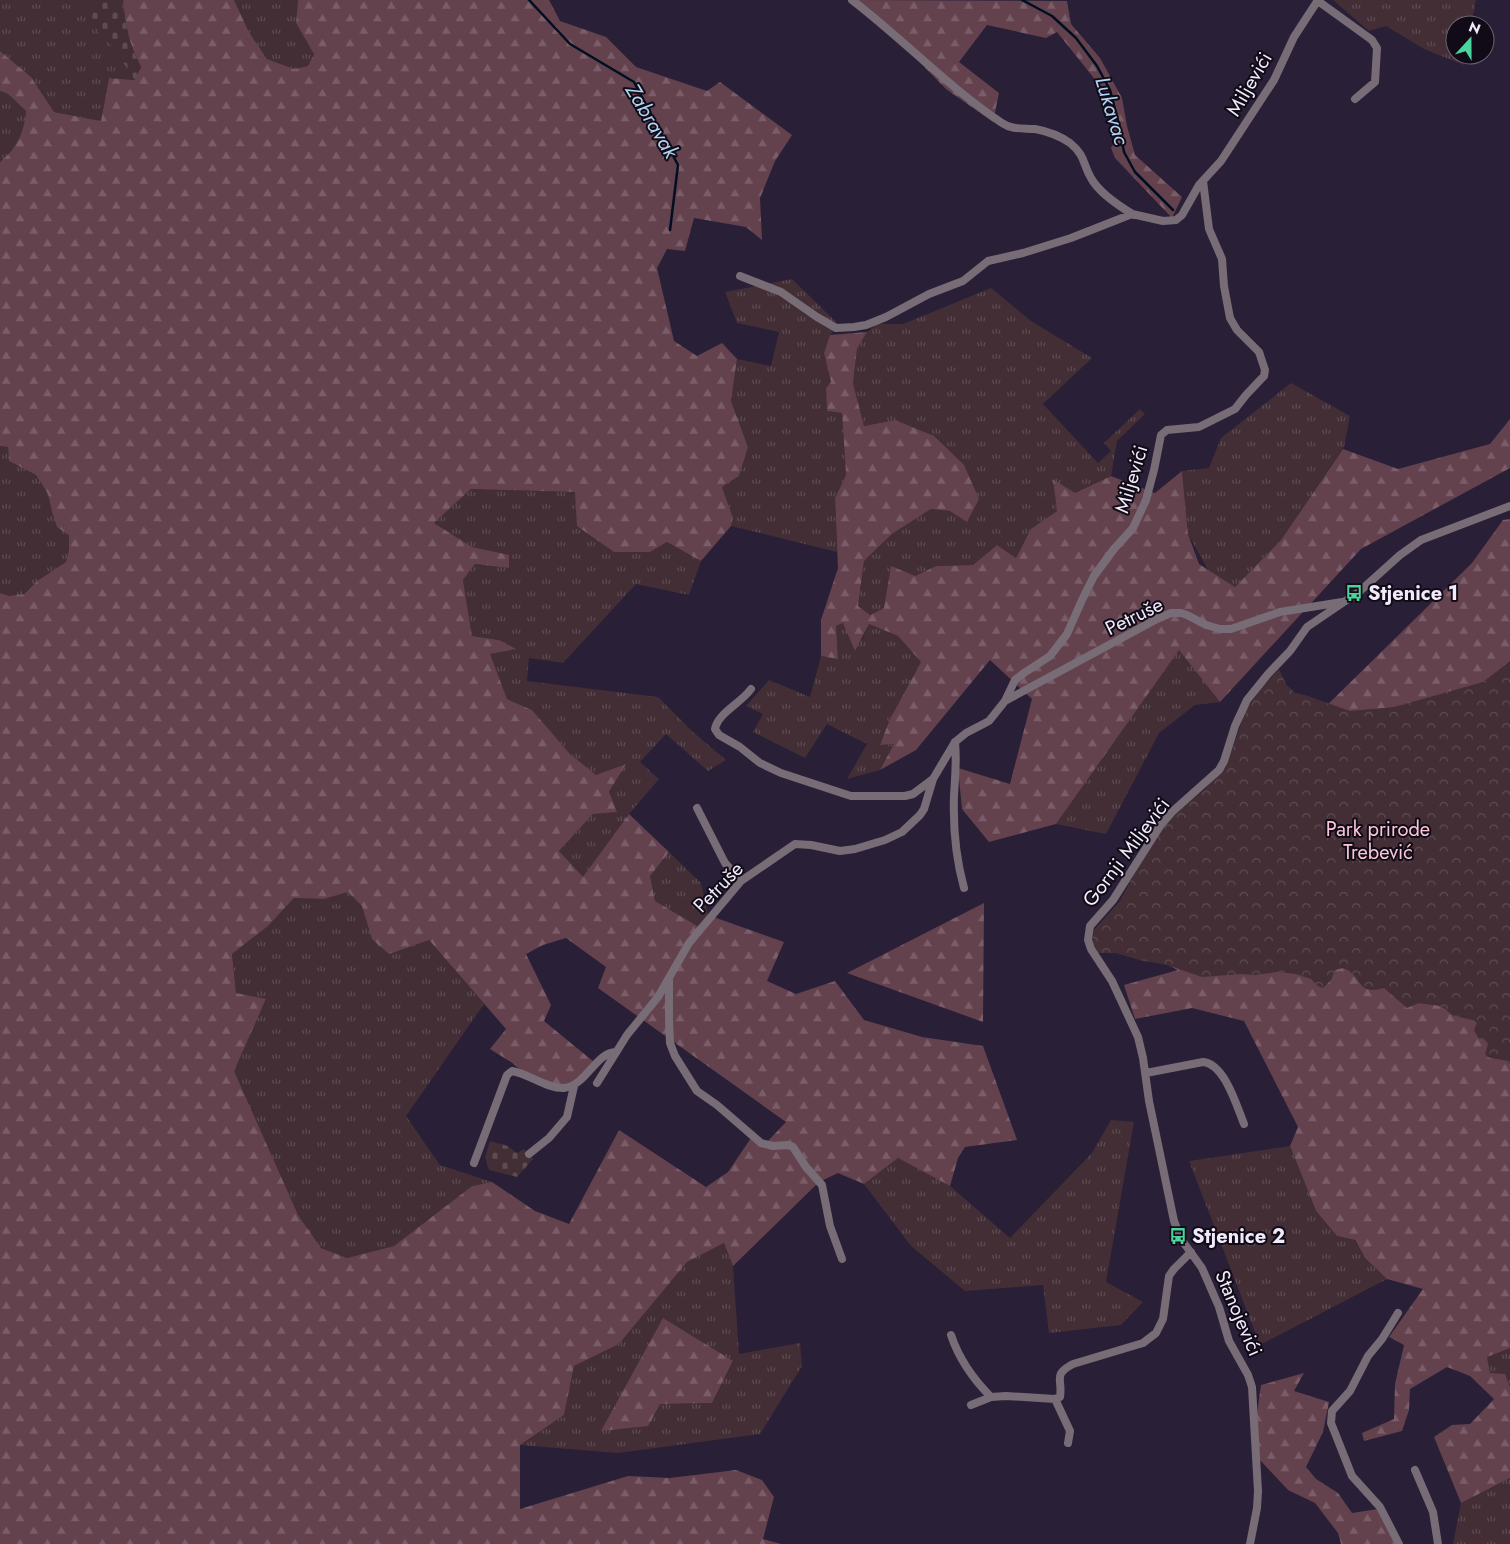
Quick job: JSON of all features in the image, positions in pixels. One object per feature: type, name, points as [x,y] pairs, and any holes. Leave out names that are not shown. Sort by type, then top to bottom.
[{"type":"street","points":[[852,0],[898,37],[973,103],[1004,125],[1017,129],[1036,129],[1053,134],[1068,142],[1080,152],[1096,187],[1134,215]]},
{"type":"street","points":[[1318,1],[1372,40],[1377,48],[1375,82],[1355,99]]},
{"type":"street","name":"Miljevići","points":[[1134,215],[1163,222],[1176,220],[1182,215],[1195,192],[1221,161],[1274,80],[1294,37],[1318,1]]},
{"type":"street","name":"Miljevići","points":[[1005,701],[1015,680],[1024,672],[1050,656],[1067,634],[1094,576],[1133,528],[1146,500],[1161,435],[1167,430],[1199,427],[1227,414],[1235,409],[1264,376],[1265,370],[1259,352],[1237,330],[1230,318],[1224,286],[1222,259],[1209,228],[1203,181]]},
{"type":"street","points":[[740,276],[781,292],[816,318],[836,328],[866,326],[929,294],[963,281],[988,261],[1024,253],[1134,215]]},
{"type":"street","name":"Gornji Miljevići","points":[[1090,926],[1114,900],[1160,826],[1173,811],[1219,770],[1247,700],[1307,627],[1360,591],[1421,540],[1510,506]]},
{"type":"street","name":"Petruše","points":[[1028,690],[1156,619],[1171,613],[1187,614],[1206,625],[1220,629],[1231,629],[1280,612],[1345,602]]},
{"type":"street","points":[[1015,680],[1018,687],[1028,690]]},
{"type":"street","name":"Petruše","points":[[750,689],[744,699],[720,718],[715,729],[719,735],[740,747],[760,763],[781,773],[851,796],[904,796],[913,794],[932,779]]},
{"type":"street","points":[[1005,701],[1028,690]]},
{"type":"street","name":"Petruše","points":[[597,1083],[627,1035],[658,997],[689,944],[741,881],[795,844],[840,851],[872,845],[902,832],[913,823],[924,809],[932,779],[955,742],[959,737],[989,721],[1005,701]]},
{"type":"street","points":[[955,742],[954,824],[964,888]]},
{"type":"street","points":[[698,808],[725,863],[741,881]]},
{"type":"street","name":"Stanojevići","points":[[1090,926],[1088,940],[1090,949],[1112,981],[1138,1037],[1174,1221],[1181,1239],[1199,1261],[1211,1288],[1229,1341],[1248,1375],[1252,1387],[1258,1491],[1257,1508],[1250,1544]]},
{"type":"street","points":[[669,978],[670,1043],[692,1086],[761,1143],[793,1147],[806,1168],[822,1184],[830,1226],[842,1259]]},
{"type":"street","points":[[529,1154],[549,1138],[567,1117],[574,1086],[602,1058],[610,1052],[616,1052]]},
{"type":"street","points":[[1146,1073],[1203,1062],[1209,1063],[1214,1066],[1228,1086],[1244,1124]]},
{"type":"street","points":[[474,1163],[507,1075],[512,1071],[562,1088],[574,1086]]},
{"type":"street","points":[[971,1405],[990,1397],[1055,1399],[1060,1397],[1059,1379],[1063,1370],[1073,1364],[1143,1344],[1156,1333],[1163,1319],[1169,1276],[1192,1252]]},
{"type":"street","points":[[1398,1312],[1382,1339],[1368,1356],[1350,1390],[1332,1411],[1331,1423],[1352,1476],[1380,1508],[1400,1544]]},
{"type":"street","points":[[951,1335],[954,1345],[966,1366],[990,1397]]},
{"type":"street","points":[[1055,1399],[1070,1431],[1068,1443]]},
{"type":"street","points":[[1415,1470],[1433,1512],[1438,1544]]},
{"type":"green space","points":[[0,0],[90,0],[90,17],[109,34],[111,45],[135,80],[109,78],[101,121],[54,112],[31,77],[0,51]]},
{"type":"green space","points":[[90,0],[123,0],[128,35],[141,67],[135,80],[111,45],[109,34],[99,33],[90,17]]},
{"type":"green space","points":[[123,0],[234,0],[249,32],[267,59],[294,69],[308,66],[314,54],[296,23],[298,0],[549,0],[560,21],[606,37],[636,67],[707,91],[720,82],[792,135],[775,161],[760,198],[762,240],[746,227],[694,218],[685,251],[667,249],[657,268],[674,341],[697,356],[722,343],[737,359],[731,401],[748,447],[739,476],[722,487],[733,518],[731,526],[701,561],[667,542],[650,552],[614,552],[577,526],[575,492],[471,489],[434,523],[472,547],[509,555],[509,568],[475,564],[463,580],[472,636],[499,640],[516,649],[490,654],[507,699],[532,710],[570,754],[596,775],[626,764],[609,792],[617,812],[593,814],[559,851],[583,877],[629,814],[669,852],[650,876],[655,901],[699,927],[708,915],[784,942],[767,981],[796,994],[835,981],[864,1020],[922,1037],[983,1046],[1017,1140],[965,1147],[958,1158],[950,1186],[898,1158],[864,1184],[838,1173],[819,1182],[733,1266],[724,1243],[687,1262],[619,1344],[574,1366],[564,1415],[520,1445],[520,1509],[628,1476],[670,1478],[736,1470],[762,1480],[774,1497],[763,1539],[781,1544],[0,1544],[0,593],[9,596],[24,594],[37,581],[66,562],[69,550],[69,535],[57,527],[48,494],[36,475],[9,461],[8,447],[0,446],[0,162],[19,140],[26,111],[8,94],[0,91],[0,51],[31,77],[54,112],[101,121],[109,78],[134,80],[141,67],[126,27]],"holes":[[[348,892],[362,906],[372,939],[389,954],[429,940],[506,1029],[490,1049],[522,1071],[564,1087],[578,1080],[594,1062],[544,1021],[551,1005],[526,954],[543,945],[566,938],[606,967],[598,988],[786,1122],[767,1142],[751,1138],[728,1172],[706,1187],[619,1130],[569,1224],[535,1211],[492,1182],[472,1186],[394,1246],[347,1258],[321,1248],[298,1215],[234,1071],[266,999],[236,993],[232,954],[268,926],[294,898],[324,899]]]},
{"type":"green space","points":[[234,0],[298,0],[296,23],[314,53],[309,66],[294,69],[267,59],[249,32]]},
{"type":"green space","points":[[856,0],[1067,1],[1071,24],[1100,58],[1122,98],[1135,155],[1182,197],[1172,218],[1115,158],[1111,148],[1115,141],[1112,110],[1093,77],[1057,32],[1046,38],[987,25],[959,62],[999,93],[993,122],[946,89]]},
{"type":"green space","points":[[1333,0],[1476,0],[1473,15],[1445,15],[1445,57],[1424,49],[1386,26],[1369,31]]},
{"type":"green space","points":[[0,91],[8,94],[26,111],[19,140],[0,162]]},
{"type":"green space","points":[[792,279],[839,325],[830,335],[824,353],[831,382],[828,411],[842,413],[846,475],[835,498],[837,552],[731,526],[733,518],[722,487],[739,476],[748,447],[731,401],[737,359],[771,366],[779,332],[737,323],[725,292]]},
{"type":"green space","points":[[991,288],[1031,321],[1092,358],[1043,404],[1098,463],[1111,451],[1104,443],[1140,409],[1145,414],[1117,441],[1111,476],[1075,493],[1054,480],[1057,511],[1031,530],[1016,558],[997,545],[973,565],[936,566],[915,576],[884,608],[870,615],[858,606],[864,561],[892,534],[931,509],[950,511],[895,420],[864,426],[853,383],[857,349],[867,332],[877,324],[903,324]]},
{"type":"green space","points":[[867,332],[857,349],[853,383],[864,426],[895,420],[934,436],[964,465],[979,499],[967,522],[950,511],[931,509],[892,534],[864,561],[858,606],[870,615],[884,608],[891,566],[915,576],[936,566],[973,565],[997,545],[1016,558],[1031,529],[1057,511],[1053,479],[1075,493],[1111,476],[1155,493],[1182,471],[1188,534],[1199,564],[1235,587],[1281,540],[1343,449],[1398,469],[1490,444],[1510,419],[1510,468],[1361,549],[1220,702],[1179,650],[1056,824],[989,842],[962,809],[958,768],[1010,784],[1032,699],[990,660],[916,750],[880,770],[894,744],[880,745],[890,719],[921,662],[898,636],[869,624],[855,651],[843,623],[836,626],[838,659],[821,656],[821,620],[838,568],[835,498],[846,475],[842,413],[827,411],[826,388],[831,382],[824,353],[830,335]]},
{"type":"green space","points":[[1291,383],[1350,416],[1344,447],[1281,540],[1235,587],[1208,570],[1188,534],[1182,471],[1209,468],[1221,438]]},
{"type":"green space","points":[[0,446],[8,447],[9,461],[36,475],[48,494],[52,512],[69,535],[69,550],[66,562],[37,581],[23,594],[9,597],[0,593]]},
{"type":"green space","points":[[471,489],[575,492],[650,552],[667,542],[701,561],[689,595],[636,584],[563,663],[529,658],[527,681],[658,697],[693,732],[726,760],[708,771],[666,734],[640,762],[659,779],[629,814],[583,878],[559,851],[593,814],[609,793],[625,764],[596,776],[570,754],[532,710],[507,699],[489,654],[515,649],[499,640],[472,636],[463,580],[475,564],[509,568],[509,556],[472,547],[434,523]]},
{"type":"green space","points":[[1510,519],[1510,1348],[1487,1357],[1490,1373],[1505,1374],[1510,1387],[1510,1478],[1461,1503],[1434,1437],[1452,1425],[1470,1424],[1494,1399],[1470,1376],[1447,1367],[1410,1389],[1409,1410],[1402,1431],[1364,1441],[1362,1433],[1394,1419],[1395,1384],[1404,1345],[1389,1337],[1423,1289],[1387,1279],[1365,1258],[1355,1240],[1337,1236],[1316,1211],[1290,1146],[1298,1127],[1244,1021],[1192,1008],[1135,1019],[1124,985],[1178,970],[1108,936],[1315,717],[1472,563],[1503,520]]},
{"type":"green space","points":[[843,623],[862,640],[869,624],[898,636],[921,662],[890,719],[880,745],[894,744],[880,770],[847,779],[867,744],[827,724],[805,758],[753,732],[763,714],[746,706],[769,680],[810,697],[821,656],[838,658],[836,626]]},
{"type":"green space","points":[[1179,649],[1220,702],[1195,705],[1159,733],[1106,834],[1056,824]]},
{"type":"green space","name":"Park prirode Trebević","points":[[1510,661],[1510,1065],[1504,1060],[1491,1058],[1485,1054],[1488,1044],[1486,1041],[1479,1039],[1474,1030],[1477,1023],[1474,1021],[1453,1015],[1436,1005],[1419,1003],[1407,1008],[1384,988],[1375,990],[1364,987],[1350,971],[1343,968],[1335,970],[1331,980],[1323,988],[1311,979],[1296,974],[1277,972],[1255,975],[1241,974],[1202,977],[1167,965],[1139,960],[1116,953],[1096,953],[1092,943],[1094,930],[1120,901],[1142,859],[1164,826],[1179,810],[1203,791],[1225,768],[1246,710],[1261,688],[1279,669],[1286,684],[1295,693],[1350,711],[1394,707],[1483,682]]},
{"type":"green space","points":[[669,852],[701,883],[708,915],[699,927],[655,901],[650,876]]},
{"type":"green space","points":[[348,892],[362,906],[373,939],[429,940],[484,1004],[406,1116],[440,1165],[492,1182],[472,1186],[394,1246],[347,1258],[321,1248],[298,1215],[230,1074],[266,1000],[236,993],[232,954],[268,926],[294,898],[324,899]]},
{"type":"green space","points":[[984,903],[983,1022],[847,973]]},
{"type":"green space","points":[[1111,1120],[1134,1122],[1106,1282],[1143,1302],[1121,1325],[1049,1333],[1043,1285],[965,1291],[911,1246],[864,1184],[898,1158],[950,1186],[1010,1238],[1092,1153]]},
{"type":"green space","points":[[490,1141],[508,1146],[517,1153],[524,1149],[533,1159],[517,1177],[489,1170],[485,1157]]},
{"type":"green space","points":[[1290,1146],[1316,1211],[1337,1236],[1354,1240],[1365,1258],[1387,1279],[1260,1345],[1189,1161]]},
{"type":"green space","points":[[724,1243],[733,1266],[739,1354],[800,1343],[802,1366],[760,1434],[618,1453],[520,1445],[564,1415],[574,1366],[619,1344],[687,1262]],"holes":[[[733,1362],[712,1403],[660,1404]]]},
{"type":"green space","points":[[663,1318],[733,1361],[712,1403],[660,1404],[648,1426],[601,1431]]},
{"type":"green space","points":[[1509,1347],[1510,1387],[1505,1374],[1490,1374],[1487,1357]]},
{"type":"green space","points":[[1304,1373],[1294,1391],[1329,1402],[1323,1432],[1306,1467],[1316,1479],[1338,1493],[1352,1513],[1378,1509],[1395,1544],[1341,1544],[1338,1533],[1315,1503],[1288,1490],[1259,1459],[1257,1414],[1261,1385]]},
{"type":"green space","points":[[1510,1478],[1510,1544],[1453,1544],[1461,1503]]},
{"type":"waterway","name":"Zabravak","points":[[529,0],[570,44],[634,82],[678,165],[670,230]]},
{"type":"waterway","name":"Lukavac","points":[[1022,0],[1052,16],[1076,38],[1097,66],[1110,90],[1124,152],[1135,172],[1173,210]]},
{"type":"place","name":"Stjenice 1","points":[[1354,593]]},
{"type":"place","name":"Stjenice 2","points":[[1178,1236]]}]
